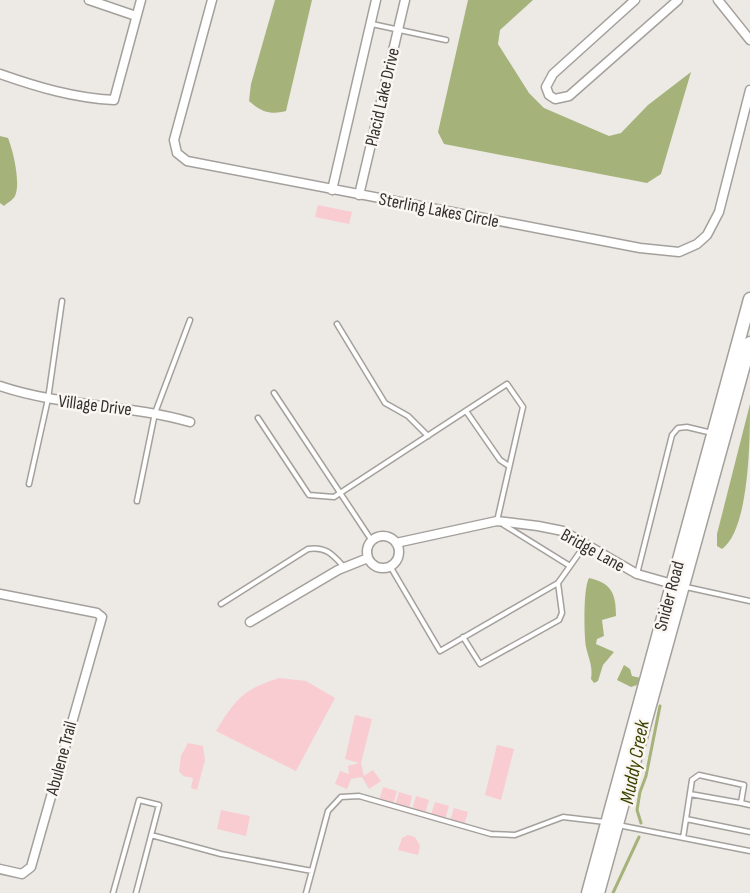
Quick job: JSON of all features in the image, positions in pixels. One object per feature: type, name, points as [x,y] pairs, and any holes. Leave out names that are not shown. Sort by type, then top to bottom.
[{"type":"street","points":[[89,0],[136,16]]},
{"type":"street","points":[[0,74],[47,90],[93,99],[114,100],[141,0]]},
{"type":"street","name":"Sterling Lakes Circle","points":[[213,0],[174,140],[177,153],[193,163],[666,252],[685,250],[702,240],[714,224],[750,90]]},
{"type":"street","name":"Placid Lake Drive","points":[[359,195],[405,0]]},
{"type":"street","points":[[635,0],[553,74],[546,87],[549,95],[555,99],[569,96],[678,0]]},
{"type":"street","points":[[718,0],[750,40]]},
{"type":"street","name":"Placid Lake Drive","points":[[332,189],[376,3]]},
{"type":"street","name":"Snider Road","points":[[677,585],[712,433],[748,313],[750,299]]},
{"type":"street","name":"Snider Road","points":[[598,893],[612,824],[677,585],[750,343]]},
{"type":"street","name":"Village Drive","points":[[0,386],[48,399],[155,413],[190,422]]},
{"type":"street","name":"Bridge Lane","points":[[372,541],[384,536],[396,543],[497,521],[563,531],[637,574],[677,585]]},
{"type":"street","points":[[368,558],[368,550],[372,541]]},
{"type":"street","points":[[368,558],[379,567],[390,566],[398,556],[396,543]]},
{"type":"street","points":[[250,622],[345,567],[368,558]]},
{"type":"street","name":"Abulene Trail","points":[[0,594],[101,615],[31,867],[22,874],[0,869]]},
{"type":"street","name":"Snider Road","points":[[588,893],[612,824]]},
{"type":"lane","points":[[372,24],[446,40]]},
{"type":"lane","points":[[29,484],[48,399],[63,301]]},
{"type":"lane","points":[[137,501],[155,413],[190,320]]},
{"type":"lane","points":[[337,324],[385,403],[408,416],[428,436]]},
{"type":"lane","points":[[258,418],[309,495],[322,498],[334,497],[507,384],[523,406],[497,521],[570,566]]},
{"type":"lane","points":[[274,393],[372,541]]},
{"type":"lane","points":[[466,411],[500,460],[509,466]]},
{"type":"lane","points":[[637,574],[672,435],[678,428],[687,427],[712,433]]},
{"type":"lane","points":[[390,566],[440,651],[558,583],[586,544]]},
{"type":"lane","points":[[221,604],[308,549],[319,547],[331,552],[345,567]]},
{"type":"lane","points":[[463,638],[480,664],[559,620],[562,613],[558,583]]},
{"type":"lane","points":[[677,585],[750,601]]},
{"type":"lane","points":[[683,838],[692,780],[699,776],[744,785],[741,803]]},
{"type":"lane","points":[[690,794],[750,805]]},
{"type":"lane","points":[[306,893],[328,811],[340,797],[359,796],[491,834],[515,835],[563,817],[612,824],[750,851]]},
{"type":"lane","points":[[113,893],[139,800],[159,805],[136,893]]},
{"type":"lane","points":[[686,819],[750,832]]},
{"type":"lane","points":[[151,835],[221,854],[312,871]]},
{"type":"shaded area","points":[[275,0],[312,0],[286,111],[276,113],[262,110],[249,101],[251,84]]},
{"type":"shaded area","points":[[468,0],[533,0],[500,30],[498,44],[529,93],[544,108],[609,136],[621,133],[648,105],[691,72],[661,174],[647,183],[444,144],[438,132]]},
{"type":"shaded area","points":[[0,136],[8,138],[17,175],[15,196],[4,206],[0,203]]},
{"type":"shaded area","points":[[318,205],[352,212],[349,224],[315,217]]},
{"type":"shaded area","points":[[750,404],[749,459],[743,503],[731,538],[722,549],[717,546],[717,534]]},
{"type":"shaded area","points":[[589,578],[608,586],[614,596],[616,608],[616,616],[602,620],[604,636],[597,639],[596,644],[614,652],[603,665],[598,681],[594,683],[591,679],[585,633],[585,601]]},
{"type":"shaded area","points":[[624,665],[630,669],[632,676],[641,678],[637,685],[631,687],[617,680]]},
{"type":"shaded area","points":[[279,678],[306,681],[335,698],[296,771],[216,731],[241,697],[256,687]]},
{"type":"shaded area","points":[[355,715],[372,719],[361,763],[364,776],[373,770],[381,781],[369,789],[362,777],[351,779],[347,789],[335,784],[340,771],[349,774],[348,766],[359,763],[345,759]]},
{"type":"shaded area","points":[[188,743],[203,746],[205,760],[197,790],[191,788],[193,778],[183,776],[179,771],[181,756]]},
{"type":"shaded area","points":[[497,745],[514,749],[501,800],[485,795]]},
{"type":"shaded area","points":[[383,787],[397,791],[393,805],[379,801]]},
{"type":"shaded area","points":[[399,792],[412,796],[409,809],[395,805]]},
{"type":"shaded area","points":[[416,796],[429,800],[425,814],[412,810]]},
{"type":"shaded area","points":[[435,802],[449,806],[445,819],[431,815]]},
{"type":"shaded area","points":[[454,808],[468,812],[464,825],[450,821]]},
{"type":"shaded area","points":[[221,810],[250,816],[246,836],[217,829]]},
{"type":"shaded area","points":[[408,835],[415,837],[420,846],[418,855],[398,850],[402,838]]},
{"type":"waterway","name":"Muddy Creek","points":[[641,823],[637,810],[660,706]]},
{"type":"waterway","name":"Muddy Creek","points":[[613,893],[639,837]]}]
